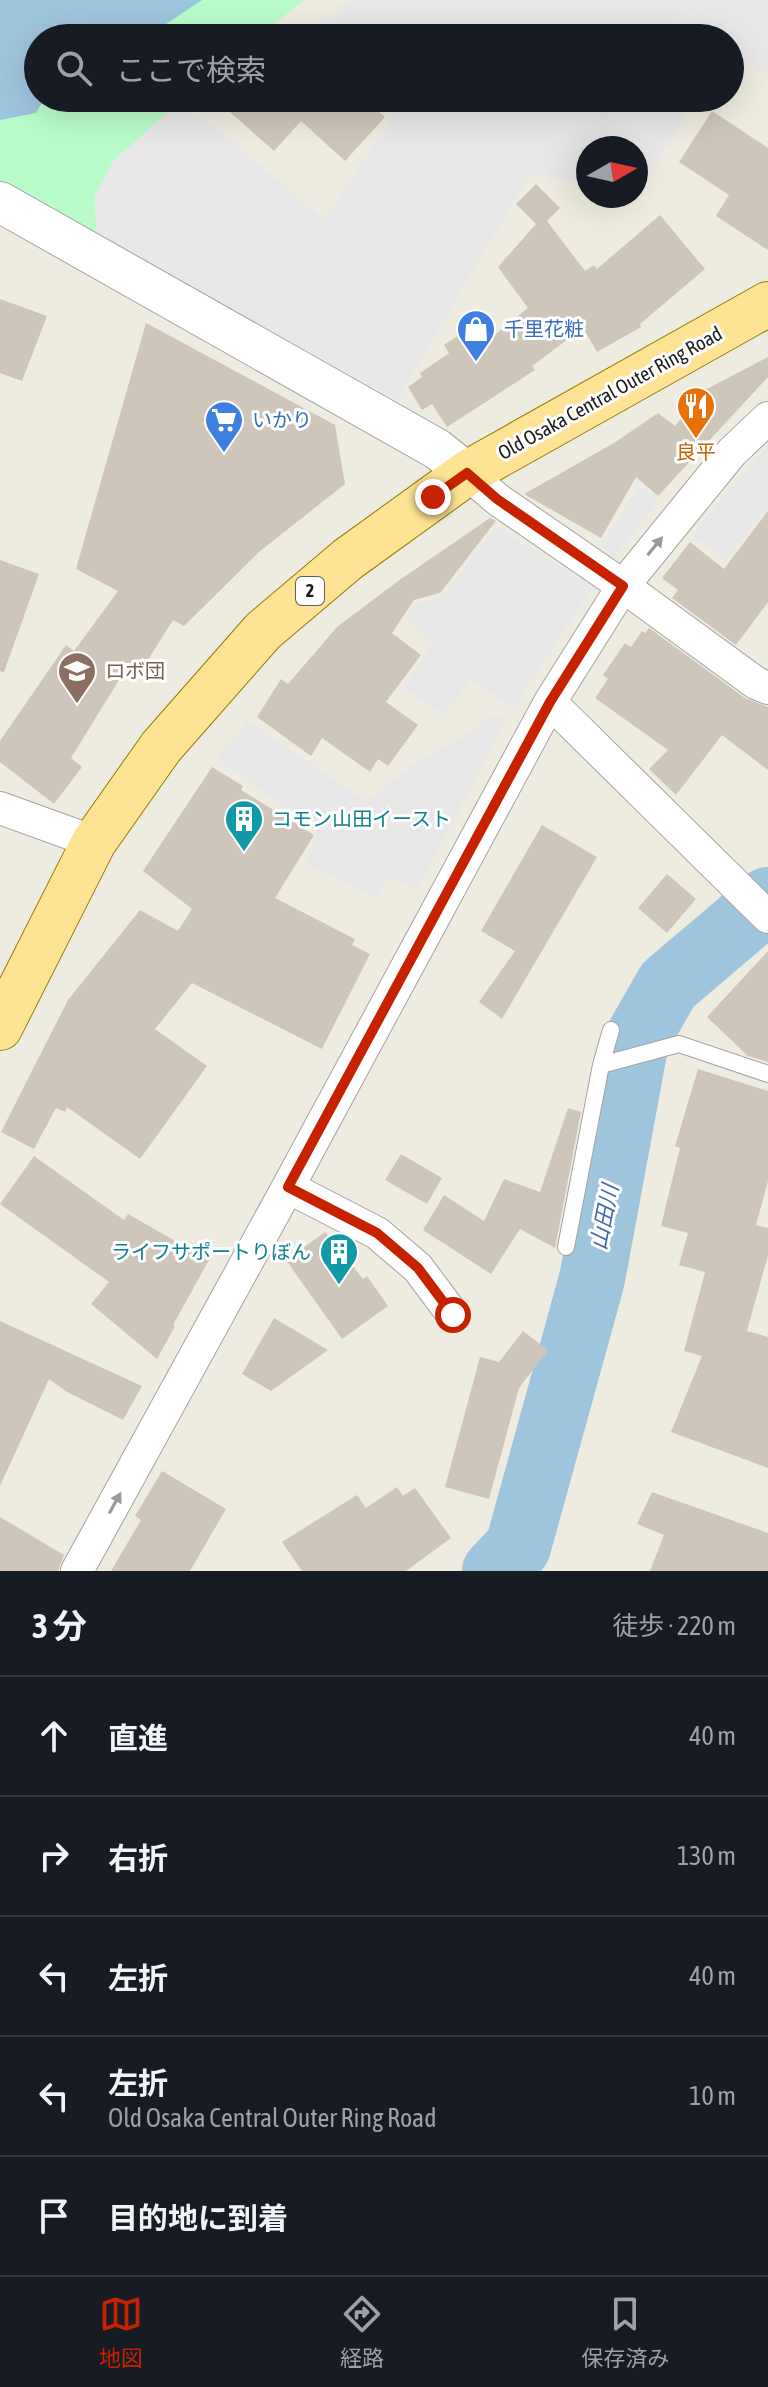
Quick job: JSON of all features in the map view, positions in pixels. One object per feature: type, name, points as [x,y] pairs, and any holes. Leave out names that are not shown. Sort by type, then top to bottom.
[{"type":"main road","name":"Old Osaka Central Outer Ring Road","points":[[0,1028],[94,842],[161,747],[263,631],[348,559],[467,473],[768,304]]},
{"type":"street","points":[[0,202],[437,449],[497,499],[756,683],[768,688]]},
{"type":"street","points":[[77,1571],[550,702],[623,586],[732,452],[768,418]]},
{"type":"street","points":[[550,702],[768,917]]},
{"type":"street","points":[[0,808],[94,842]]},
{"type":"street","points":[[288,1187],[377,1233],[418,1268],[453,1315]]},
{"type":"lane","points":[[566,1247],[601,1065],[611,1030]]},
{"type":"lane","points":[[601,1065],[679,1044],[768,1074]]},
{"type":"green space","points":[[0,0],[304,0],[274,24],[24,24],[24,112],[168,112],[112,163],[97,236],[0,181]]},
{"type":"shaded area","points":[[349,0],[768,0],[768,73],[744,60],[744,24],[321,24]]},
{"type":"shaded area","points":[[167,112],[190,112],[205,119],[324,219],[397,112],[688,112],[648,176],[648,136],[576,136],[576,182],[530,174],[397,400],[97,236],[94,198],[112,163]]},
{"type":"shaded area","points":[[768,445],[768,526],[758,519],[725,562],[692,535]]},
{"type":"shaded area","points":[[639,486],[658,502],[615,557],[600,546]]},
{"type":"shaded area","points":[[497,526],[593,587],[513,709],[471,679],[444,715],[403,688],[433,643],[406,620],[415,604],[442,596]]},
{"type":"shaded area","points":[[489,716],[507,718],[417,891],[390,876],[377,898],[305,864],[317,832],[216,757],[248,721],[367,802],[412,765],[474,730]]},
{"type":"water","points":[[0,0],[202,0],[166,24],[24,24],[24,112],[37,112],[0,120]]},
{"type":"building","points":[[230,112],[379,112],[385,117],[345,161],[301,121],[274,151]]},
{"type":"building","points":[[711,112],[768,148],[768,250],[716,216],[729,195],[679,162]]},
{"type":"building","points":[[536,184],[560,208],[547,221],[585,271],[594,265],[597,269],[660,215],[705,269],[640,324],[641,327],[597,352],[583,328],[532,366],[535,370],[447,427],[432,404],[422,410],[408,387],[422,377],[420,373],[449,353],[444,345],[471,327],[483,344],[528,308],[498,267],[536,224],[516,204]]},
{"type":"building","points":[[0,299],[47,316],[22,381],[0,373]]},
{"type":"building","name":"いかり","points":[[146,323],[335,425],[345,484],[259,552],[184,626],[173,620],[134,682],[122,675],[71,758],[82,767],[54,804],[0,762],[0,741],[66,645],[74,651],[118,591],[76,569]]},
{"type":"building","points":[[768,357],[768,377],[658,496],[636,477],[601,538],[524,494],[614,443],[658,413],[675,426],[703,391]]},
{"type":"building","points":[[768,511],[768,602],[736,645],[672,598],[678,590],[662,578],[690,542],[724,569]]},
{"type":"building","points":[[490,518],[496,521],[440,593],[414,600],[392,633],[421,655],[386,702],[418,725],[388,766],[378,759],[370,772],[322,738],[311,756],[257,717],[281,679],[288,684],[337,627]]},
{"type":"building","points":[[0,560],[39,574],[4,672],[0,671]]},
{"type":"building","points":[[649,628],[745,698],[768,707],[768,770],[722,735],[676,795],[649,769],[668,750],[595,698],[608,679],[603,675],[625,643],[631,647],[642,631],[645,633]]},
{"type":"building","points":[[212,767],[243,786],[241,790],[314,835],[275,898],[355,939],[352,945],[370,954],[322,1049],[192,983],[155,1029],[207,1066],[140,1159],[67,1107],[65,1112],[56,1108],[34,1149],[1,1132],[68,1000],[140,910],[178,931],[192,909],[143,871]]},
{"type":"building","points":[[542,825],[597,857],[502,1019],[479,1002],[515,951],[481,931]]},
{"type":"building","points":[[667,874],[696,899],[667,933],[638,908]]},
{"type":"building","points":[[768,951],[768,1062],[748,1056],[707,1017]]},
{"type":"building","points":[[698,1069],[768,1091],[768,1181],[756,1225],[768,1228],[768,1255],[747,1331],[768,1337],[768,1468],[671,1432],[702,1356],[684,1351],[705,1272],[679,1265],[688,1233],[661,1226],[680,1148],[675,1146]]},
{"type":"building","points":[[568,1108],[581,1112],[555,1248],[520,1229],[491,1274],[423,1230],[444,1195],[484,1221],[504,1179],[540,1192]]},
{"type":"building","points":[[401,1154],[442,1178],[427,1204],[385,1180]]},
{"type":"building","points":[[34,1156],[124,1220],[128,1214],[209,1260],[157,1359],[91,1304],[109,1282],[0,1204]]},
{"type":"building","name":"ライフサポートりぼん","points":[[325,1232],[363,1279],[367,1276],[388,1306],[342,1339],[286,1260]]},
{"type":"building","points":[[274,1318],[328,1350],[271,1391],[242,1374]]},
{"type":"building","points":[[0,1321],[142,1386],[123,1420],[67,1392],[49,1379],[0,1486]]},
{"type":"building","points":[[523,1331],[548,1350],[519,1388],[489,1499],[445,1487],[480,1357],[499,1362]]},
{"type":"building","points":[[162,1471],[226,1509],[190,1571],[111,1571],[141,1520],[135,1516]]},
{"type":"building","points":[[397,1487],[403,1496],[415,1488],[451,1538],[406,1571],[302,1571],[282,1542],[357,1495],[366,1508]]},
{"type":"building","points":[[652,1492],[768,1533],[768,1571],[650,1571],[664,1535],[637,1524]]},
{"type":"building","points":[[0,1517],[64,1555],[58,1571],[0,1571]]},
{"type":"waterway","name":"山田川","points":[[495,1571],[518,1547],[592,1279],[636,1041],[668,985],[768,900]]},
{"type":"place","name":"千里花粧","points":[[476,363]]},
{"type":"place","name":"良平","points":[[696,440]]},
{"type":"place","name":"いかり","points":[[224,454]]},
{"type":"place","name":"ロボ団","points":[[77,705]]},
{"type":"place","name":"コモン山田イースト","points":[[244,853]]},
{"type":"place","name":"ライフサポートりぼん","points":[[339,1286]]},
{"type":"route","points":[[433,497],[467,473],[497,499],[623,586],[550,702],[288,1187],[377,1233],[418,1268],[453,1315]]}]
